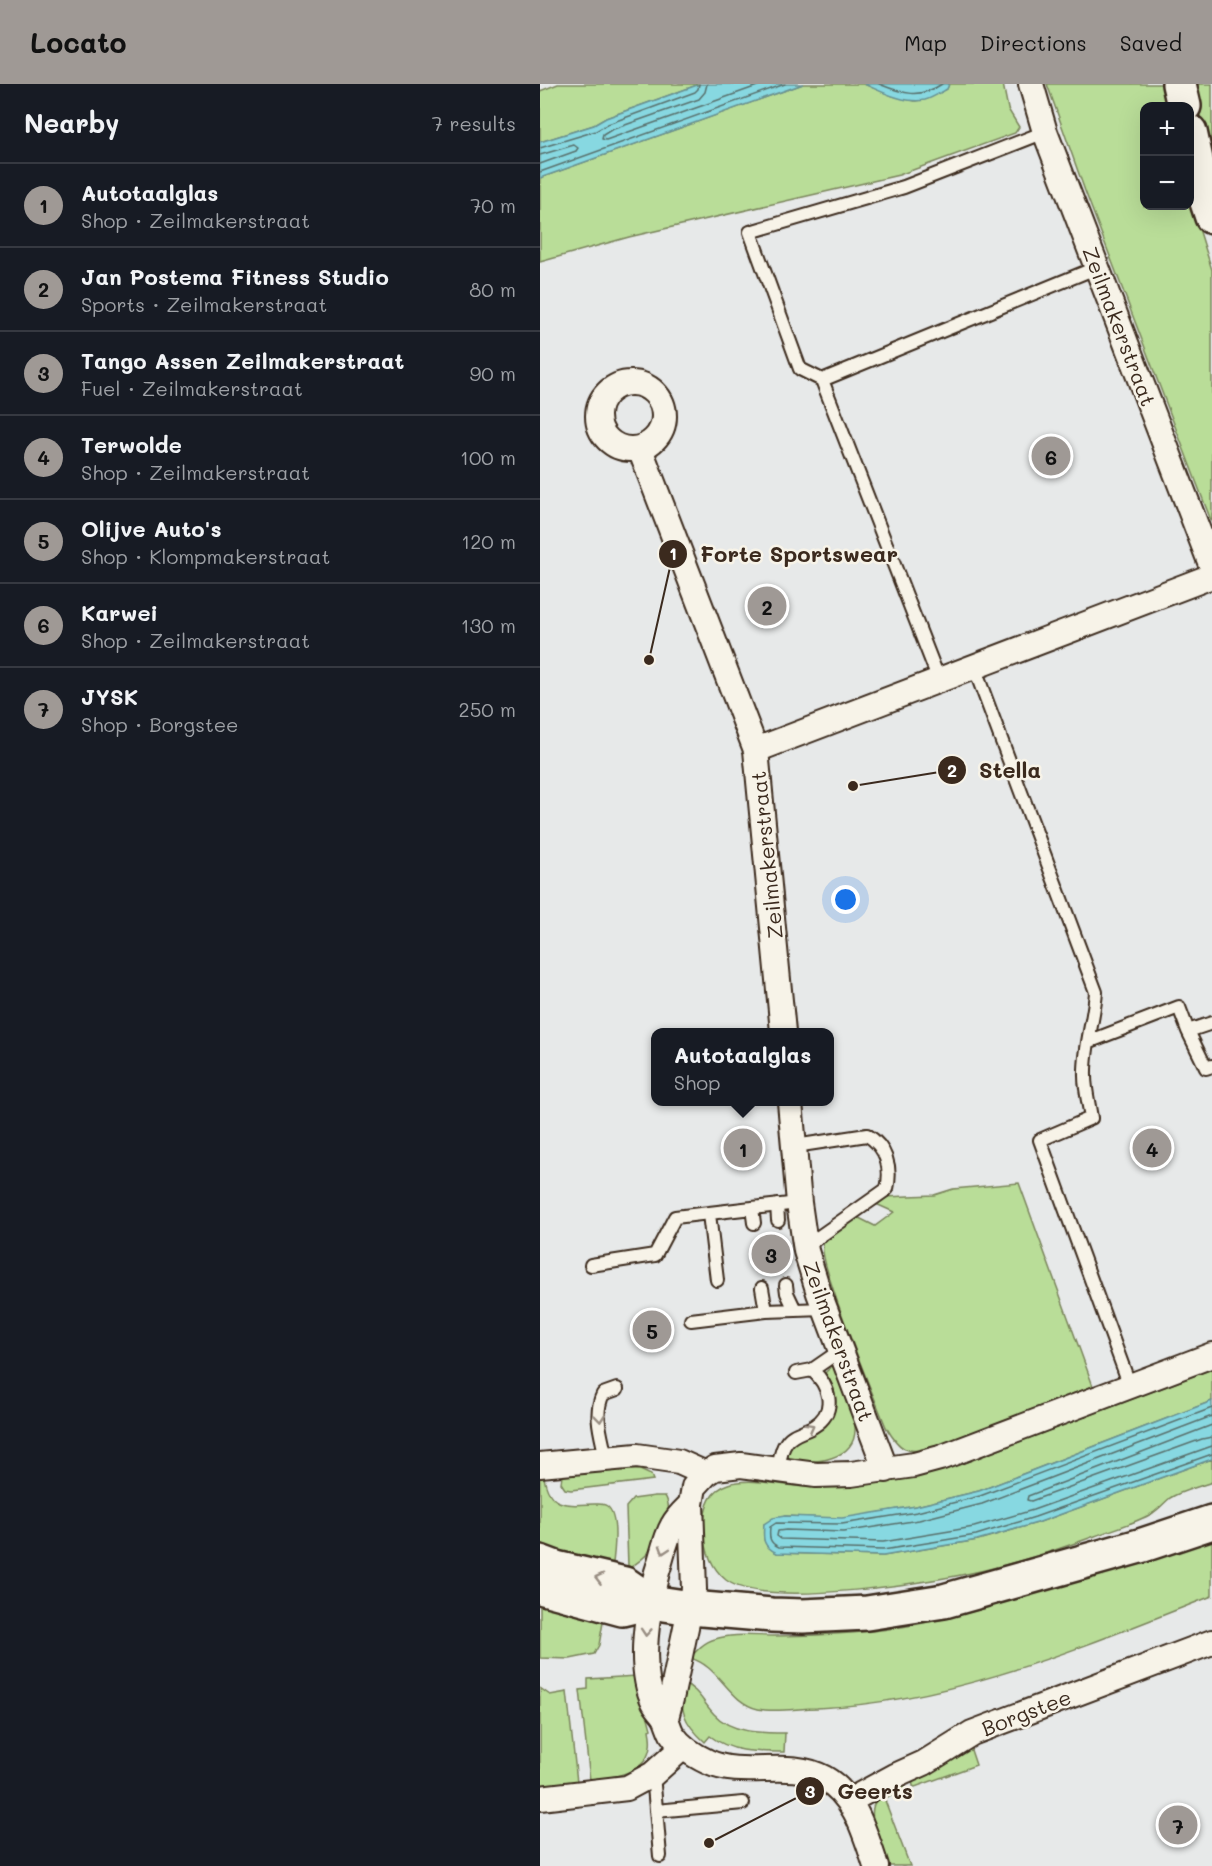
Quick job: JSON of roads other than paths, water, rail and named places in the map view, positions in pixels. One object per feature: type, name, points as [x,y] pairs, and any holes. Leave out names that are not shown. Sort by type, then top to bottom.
[{"type":"street","name":"Zeilmakerstraat","points":[[1031,84],[1045,132],[1212,567]]},
{"type":"street","points":[[1179,84],[1183,102]]},
{"type":"street","points":[[1194,150],[1202,187],[1212,217]]},
{"type":"street","name":"Zeilmakerstraat","points":[[640,449],[756,750],[783,1028]]},
{"type":"street","name":"Zeilmakerstraat","points":[[756,750],[1212,576]]},
{"type":"street","name":"Zeilmakerstraat","points":[[791,1106],[795,1146],[788,1204],[806,1246],[825,1309],[886,1470]]},
{"type":"street","points":[[666,1718],[694,1589],[691,1504],[694,1487],[715,1468],[734,1466],[816,1475],[886,1470],[914,1465],[940,1458],[1212,1356]]},
{"type":"street","points":[[540,1465],[637,1456],[679,1462],[706,1474]]},
{"type":"street","points":[[1047,1572],[1212,1503]]},
{"type":"street","points":[[691,1504],[674,1524],[664,1548],[651,1602],[645,1640],[648,1683],[654,1702],[683,1747],[706,1761],[723,1768],[795,1770],[811,1773],[829,1782],[849,1801],[857,1814],[876,1866]]},
{"type":"street","points":[[540,1587],[622,1610],[651,1602],[691,1608],[803,1616],[867,1613],[944,1601],[1143,1545],[1212,1522]]},
{"type":"street","points":[[540,1562],[556,1568],[626,1584],[651,1602]]},
{"type":"street","name":"Borgstee","points":[[849,1801],[895,1776],[924,1764],[972,1733],[1212,1642]]},
{"type":"street","points":[[540,1798],[627,1788],[653,1774],[683,1747]]},
{"type":"lane","points":[[939,680],[822,380],[801,369],[750,232],[904,187],[1045,132]]},
{"type":"lane","points":[[822,380],[1098,267]]},
{"type":"lane","points":[[974,667],[1096,992],[1085,1075],[1091,1118],[1040,1140],[1130,1386]]},
{"type":"lane","points":[[1088,1042],[1179,1007],[1206,1068],[1212,1066]]},
{"type":"lane","points":[[1188,1031],[1212,1023]]},
{"type":"lane","points":[[795,1146],[867,1135],[878,1142],[886,1154],[888,1166],[887,1189],[806,1246]]},
{"type":"lane","points":[[591,1265],[655,1255],[675,1217],[788,1204]]},
{"type":"lane","points":[[778,1220],[788,1204]]},
{"type":"lane","points":[[752,1208],[754,1223]]},
{"type":"lane","points":[[709,1214],[717,1280]]},
{"type":"lane","points":[[786,1285],[795,1310]]},
{"type":"lane","points":[[762,1288],[766,1311]]},
{"type":"lane","points":[[691,1320],[766,1311],[825,1309]]},
{"type":"lane","points":[[796,1373],[812,1370],[841,1350]]},
{"type":"lane","points":[[778,1470],[786,1441],[814,1426],[830,1404],[830,1396],[822,1381],[812,1370]]},
{"type":"lane","points":[[606,1458],[598,1403],[603,1394],[617,1389]]},
{"type":"lane","points":[[653,1774],[660,1856]]},
{"type":"lane","points":[[656,1812],[743,1803]]},
{"type":"water","points":[[700,84],[803,84],[540,178],[540,142],[594,125],[606,118]]},
{"type":"water","points":[[864,84],[949,84],[947,89],[936,95],[917,101],[894,96]]},
{"type":"water","points":[[1212,1401],[1212,1459],[1037,1523],[977,1540],[883,1556],[777,1553],[768,1548],[764,1542],[764,1524],[773,1518],[785,1516],[842,1518],[916,1506],[979,1491]]},
{"type":"place","name":"Karwei","points":[[1051,456]]},
{"type":"place","name":"Jan Postema Fitness Studio","points":[[767,606]]},
{"type":"place","name":"Forte Sportswear","points":[[649,660]]},
{"type":"place","name":"Stella","points":[[853,786]]},
{"type":"place","name":"Autotaalglas","points":[[743,1148]]},
{"type":"place","name":"Terwolde","points":[[1152,1148]]},
{"type":"place","name":"Tango Assen Zeilmakerstraat","points":[[771,1254]]},
{"type":"place","name":"Olijve Auto's","points":[[652,1330]]},
{"type":"place","name":"JYSK","points":[[1178,1825]]},
{"type":"place","name":"Geerts","points":[[709,1843]]}]
